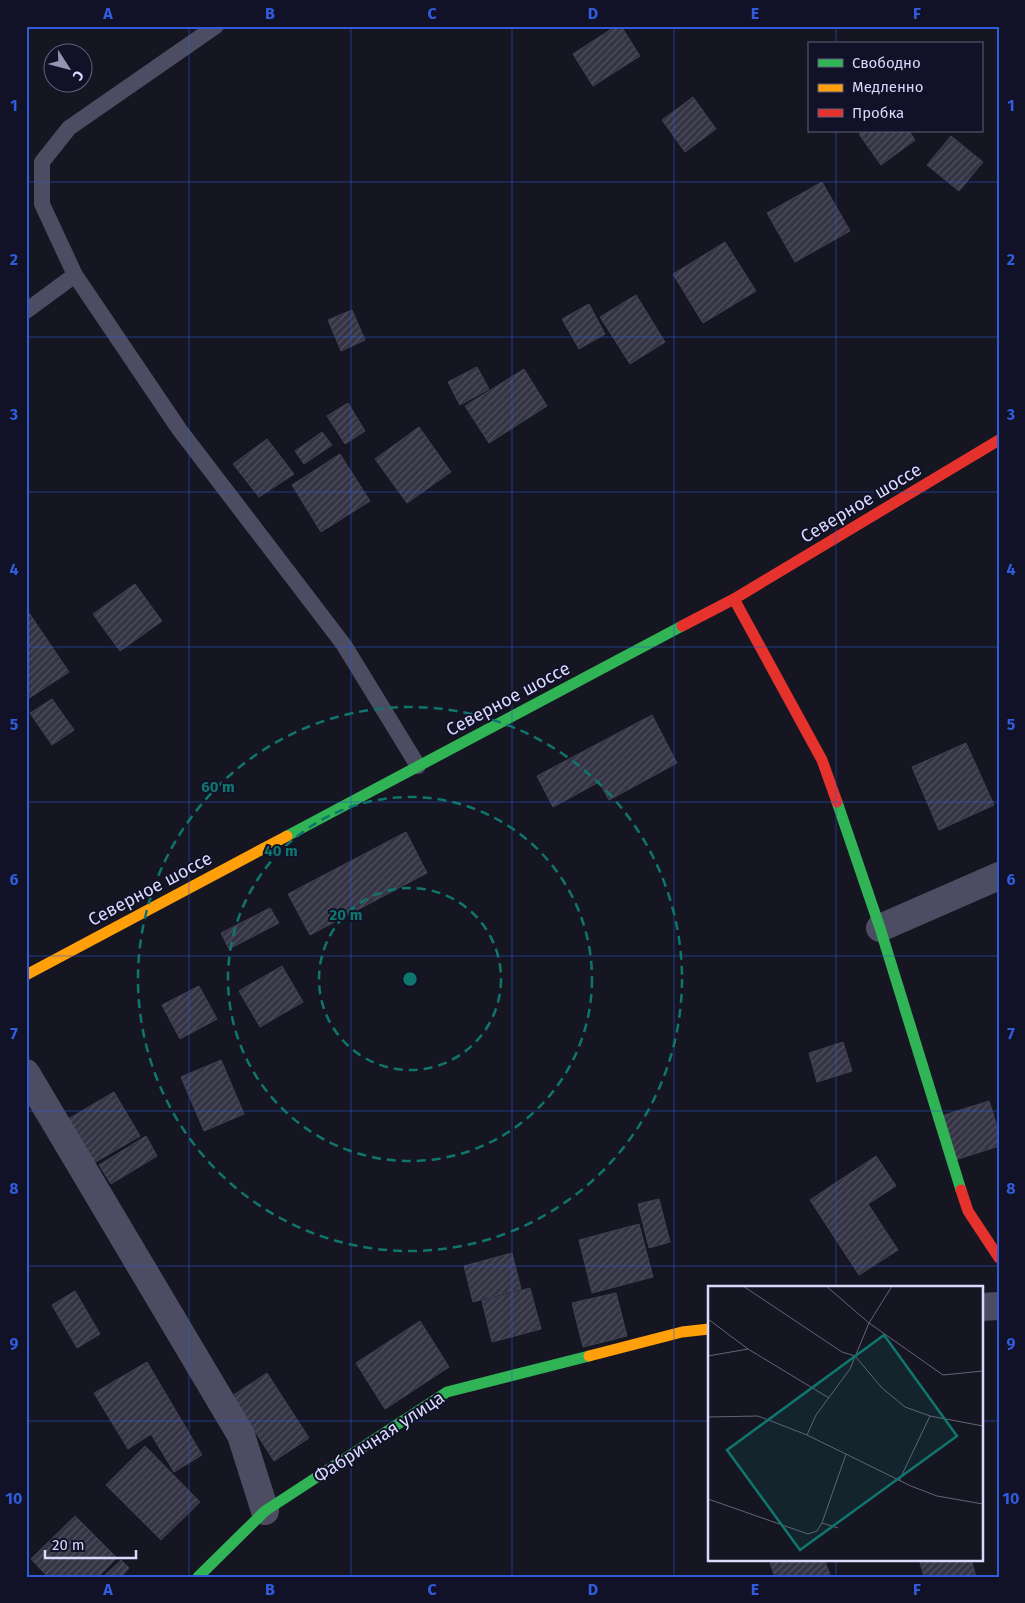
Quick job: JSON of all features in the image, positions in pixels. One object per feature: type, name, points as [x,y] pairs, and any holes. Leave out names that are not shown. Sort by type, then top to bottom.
[{"type":"street","name":"Северное шоссе","points":[[26,975],[734,599],[999,440]]},
{"type":"street","points":[[734,599],[822,760],[880,928],[968,1211],[999,1258]]},
{"type":"street","points":[[880,928],[999,876]]},
{"type":"street","points":[[26,1073],[241,1435],[265,1511]]},
{"type":"street","points":[[982,1307],[999,1306]]},
{"type":"street","name":"Фабричная улица","points":[[198,1577],[265,1511],[447,1392],[682,1332],[708,1329]]},
{"type":"lane","points":[[216,26],[69,128],[42,162],[42,204],[74,275],[179,429],[344,645],[418,766]]},
{"type":"lane","points":[[26,311],[74,275]]},
{"type":"building","points":[[616,26],[621,26],[640,56],[593,86],[573,54]]},
{"type":"building","points":[[693,97],[716,129],[685,152],[662,120]]},
{"type":"building","points":[[862,132],[910,132],[915,140],[881,165],[859,134]]},
{"type":"building","points":[[951,136],[983,162],[959,191],[927,165]]},
{"type":"building","points":[[822,182],[850,231],[795,262],[767,213]]},
{"type":"building","points":[[725,242],[756,291],[703,323],[673,274]]},
{"type":"building","points":[[636,295],[665,342],[630,364],[600,317]]},
{"type":"building","points":[[589,304],[605,334],[579,349],[562,319]]},
{"type":"building","points":[[352,310],[365,340],[341,351],[328,320]]},
{"type":"building","points":[[477,367],[489,389],[460,405],[448,382]]},
{"type":"building","points":[[524,369],[547,406],[489,443],[465,406]]},
{"type":"building","points":[[348,403],[365,431],[345,444],[327,416]]},
{"type":"building","points":[[419,427],[451,472],[407,503],[375,459]]},
{"type":"building","points":[[322,432],[332,445],[304,464],[295,451]]},
{"type":"building","points":[[267,439],[294,474],[259,497],[233,464]]},
{"type":"building","points":[[340,454],[370,501],[321,532],[292,485]]},
{"type":"building","points":[[135,584],[162,621],[120,651],[93,614]]},
{"type":"building","points":[[26,611],[69,672],[26,700]]},
{"type":"building","points":[[52,699],[74,730],[52,745],[30,713]]},
{"type":"building","points":[[652,715],[677,763],[609,800],[599,782],[553,807],[537,776]]},
{"type":"building","points":[[966,743],[994,805],[939,830],[912,767]]},
{"type":"building","points":[[406,832],[427,873],[310,935],[288,894]]},
{"type":"building","points":[[270,908],[279,923],[229,949],[221,933]]},
{"type":"building","points":[[282,966],[303,1002],[260,1027],[239,991]]},
{"type":"building","points":[[199,986],[217,1019],[180,1039],[162,1005]]},
{"type":"building","points":[[843,1042],[852,1071],[817,1082],[809,1053]]},
{"type":"building","points":[[221,1060],[244,1114],[204,1131],[181,1077]]},
{"type":"building","points":[[114,1092],[140,1136],[94,1163],[68,1119]]},
{"type":"building","points":[[989,1101],[999,1133],[999,1146],[952,1161],[938,1117]]},
{"type":"building","points":[[146,1136],[157,1156],[111,1184],[99,1165]]},
{"type":"building","points":[[876,1156],[896,1186],[868,1204],[898,1250],[859,1275],[810,1200]]},
{"type":"building","points":[[659,1199],[670,1242],[649,1248],[638,1204]]},
{"type":"building","points":[[639,1224],[653,1277],[592,1293],[579,1240]]},
{"type":"building","points":[[512,1253],[521,1289],[473,1302],[464,1266]]},
{"type":"building","points":[[530,1288],[541,1329],[492,1342],[482,1301]]},
{"type":"building","points":[[75,1291],[100,1334],[77,1348],[52,1305]]},
{"type":"building","points":[[616,1293],[627,1336],[583,1347],[572,1303]]},
{"type":"building","points":[[420,1321],[449,1367],[385,1409],[356,1363]]},
{"type":"building","points":[[147,1362],[202,1455],[174,1472],[151,1434],[128,1449],[94,1393]]},
{"type":"building","points":[[267,1373],[309,1438],[274,1461],[232,1396]]},
{"type":"building","points":[[145,1446],[200,1502],[161,1540],[106,1485]]},
{"type":"building","points":[[75,1516],[117,1558],[98,1577],[48,1577],[31,1559]]},
{"type":"building","points":[[121,1560],[129,1568],[121,1577],[103,1577]]},
{"type":"building","points":[[778,1560],[824,1560],[831,1577],[775,1577],[770,1563]]},
{"type":"building","points":[[919,1560],[971,1560],[976,1577],[924,1577]]},
{"type":"traffic: fast","points":[[287,836],[682,626]]},
{"type":"traffic: fast","points":[[837,802],[880,928],[961,1190]]},
{"type":"traffic: fast","points":[[198,1577],[265,1511],[447,1392],[589,1356]]},
{"type":"traffic: slow","points":[[26,975],[287,836]]},
{"type":"traffic: slow","points":[[589,1356],[682,1332],[708,1329]]},
{"type":"traffic: jam","points":[[682,626],[734,599],[999,440]]},
{"type":"traffic: jam","points":[[734,599],[822,760],[837,802]]},
{"type":"traffic: jam","points":[[961,1190],[968,1211],[999,1258]]}]
